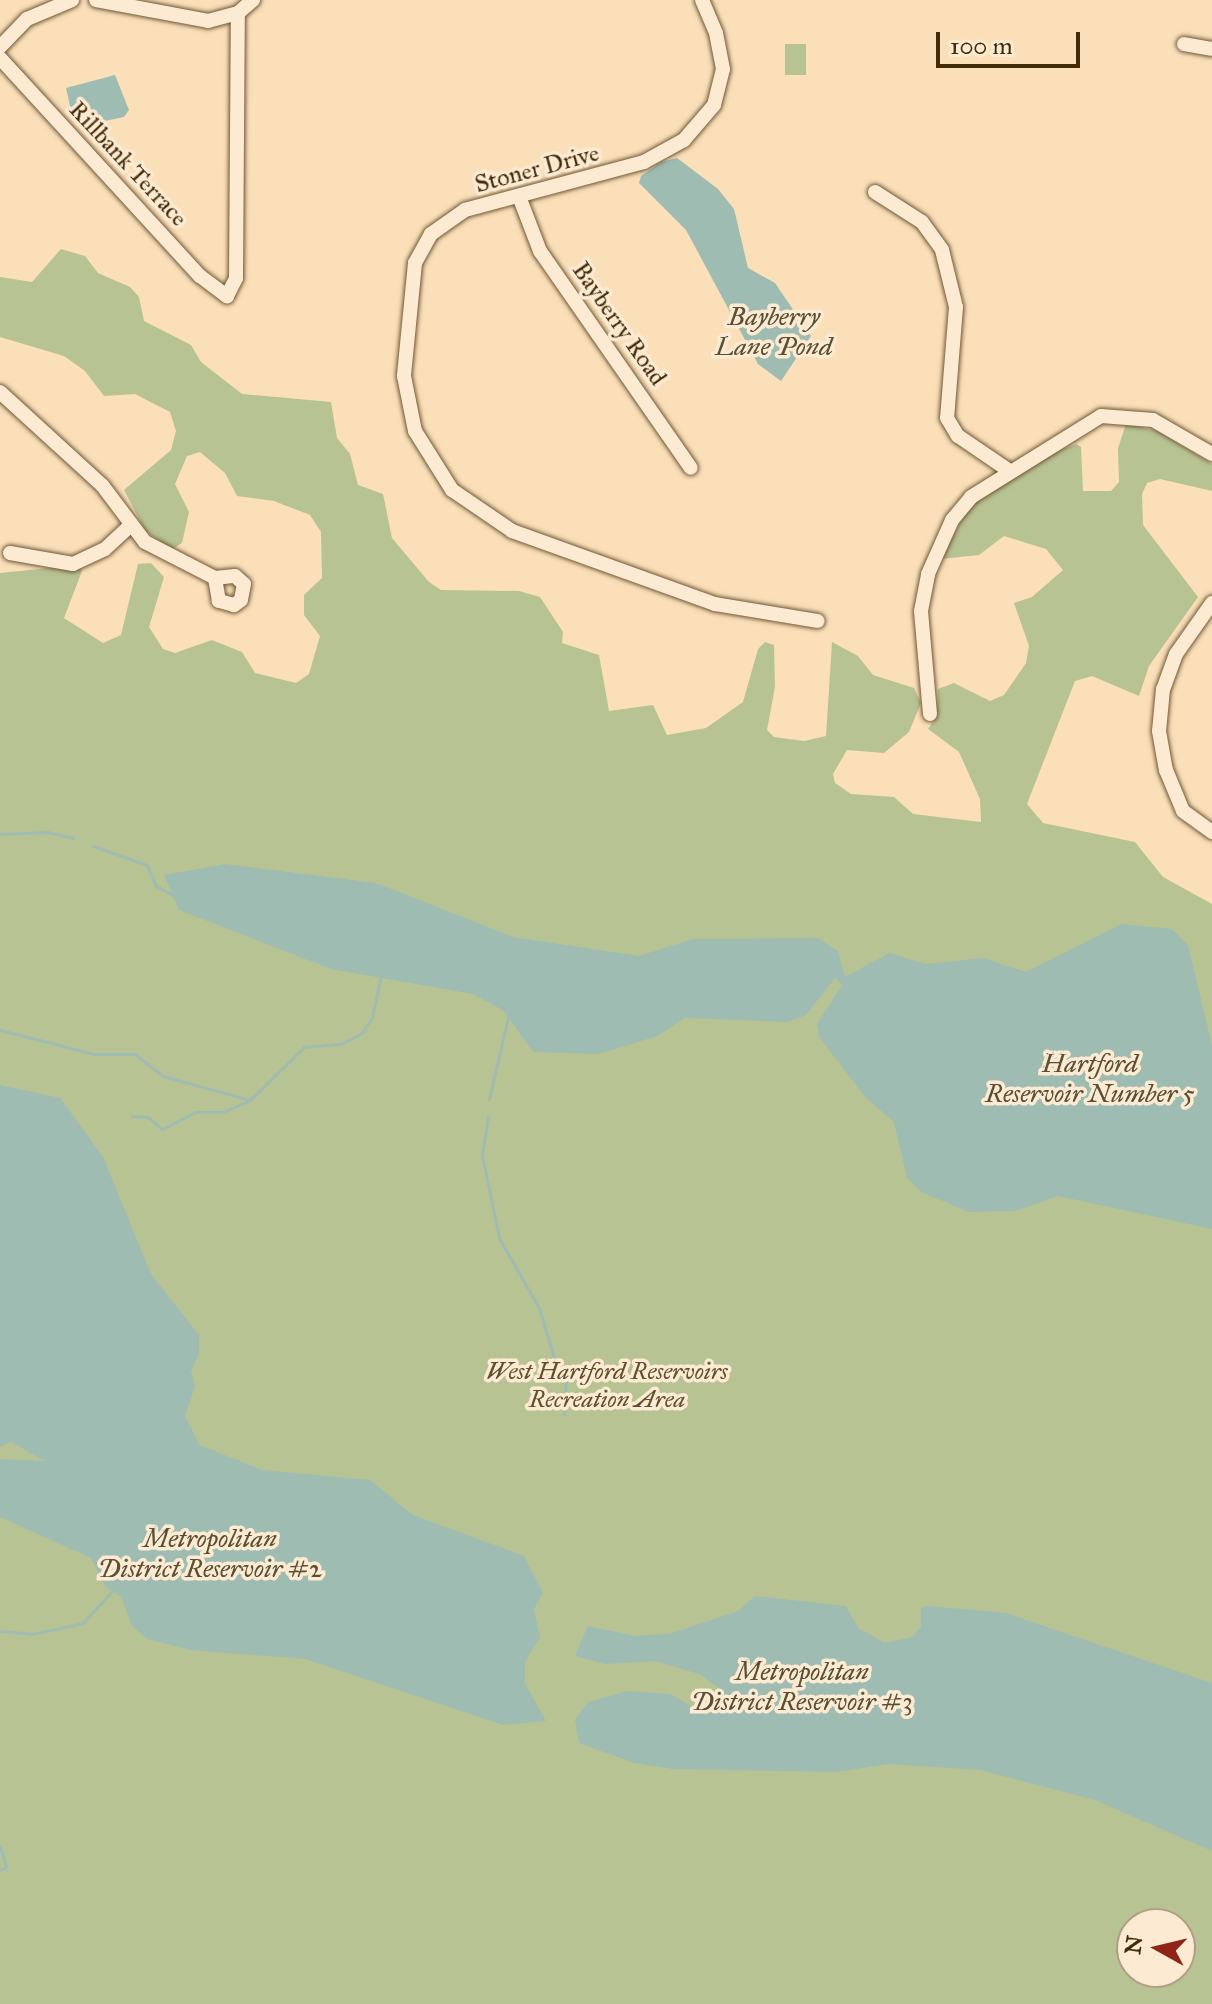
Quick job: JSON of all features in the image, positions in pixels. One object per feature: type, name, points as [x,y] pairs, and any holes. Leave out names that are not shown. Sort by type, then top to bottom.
[{"type":"street","points":[[0,47],[27,19],[64,0],[72,0]]},
{"type":"street","points":[[96,0],[189,20],[238,13],[253,0]]},
{"type":"street","name":"Stoner Drive","points":[[702,0],[716,33],[723,69],[714,105],[684,140],[644,162],[520,199],[465,210],[431,234],[415,263],[404,376],[415,431],[452,490],[512,531],[715,604],[818,621]]},
{"type":"street","name":"Rillbank Terrace","points":[[0,58],[200,276],[227,296],[236,278],[238,13]]},
{"type":"street","points":[[1184,44],[1212,49]]},
{"type":"street","points":[[875,192],[922,222],[942,250],[956,307],[945,393],[947,418],[958,436],[1008,470]]},
{"type":"street","name":"Bayberry Road","points":[[520,199],[540,251],[691,468]]},
{"type":"street","points":[[0,392],[102,485],[130,526],[152,546],[215,578]]},
{"type":"street","points":[[930,714],[921,611],[928,574],[952,520],[971,497],[1008,470],[1101,416],[1153,420],[1212,454]]},
{"type":"street","points":[[10,553],[73,564],[105,549],[130,526]]},
{"type":"street","points":[[1212,603],[1176,654],[1163,689],[1159,731],[1166,770],[1183,811],[1212,832]]},
{"type":"green space","points":[[785,44],[806,44],[806,75],[785,75]]},
{"type":"green space","name":"West Hartford Reservoirs Recreation Area","points":[[61,249],[85,256],[98,273],[130,287],[139,297],[144,321],[191,345],[201,362],[242,394],[331,402],[337,438],[350,454],[358,485],[383,494],[392,538],[429,582],[441,590],[519,591],[540,597],[563,632],[562,643],[599,655],[609,711],[653,705],[667,735],[706,728],[743,702],[758,649],[765,642],[774,645],[775,687],[767,730],[774,737],[804,741],[826,736],[832,642],[858,656],[873,675],[914,688],[921,703],[909,732],[884,753],[847,750],[833,774],[835,783],[851,794],[894,797],[913,814],[981,822],[980,799],[959,752],[928,729],[937,715],[938,689],[954,683],[990,701],[1004,695],[1026,663],[1029,646],[1014,603],[1032,597],[1063,570],[1046,549],[1004,536],[979,555],[941,559],[971,503],[1035,460],[1076,444],[1081,447],[1083,491],[1111,491],[1119,482],[1118,448],[1126,424],[1157,431],[1212,464],[1212,491],[1160,479],[1147,483],[1142,494],[1143,525],[1198,597],[1149,666],[1139,696],[1092,676],[1075,681],[1027,804],[1043,823],[1135,842],[1163,877],[1212,904],[1212,2004],[0,2004],[0,573],[79,565],[82,571],[64,618],[103,643],[121,635],[138,564],[151,563],[164,577],[149,627],[163,649],[175,653],[212,640],[242,652],[255,673],[296,683],[309,674],[320,636],[304,615],[304,595],[322,578],[321,532],[310,515],[274,501],[237,496],[225,473],[200,452],[187,456],[175,484],[189,512],[182,543],[171,550],[145,530],[124,490],[171,450],[176,431],[170,412],[135,394],[104,396],[85,371],[64,356],[0,337],[0,277],[32,282]]},
{"type":"water","points":[[115,75],[129,110],[124,117],[95,123],[70,106],[66,88]]},
{"type":"water","name":"Bayberry Lane Pond","points":[[677,158],[718,189],[734,209],[748,268],[775,283],[811,336],[781,381],[758,364],[686,230],[639,183],[641,176],[661,162]]},
{"type":"water","name":"Hartford Reservoir Number 5","points":[[225,864],[376,883],[513,937],[639,956],[693,939],[818,938],[838,951],[845,977],[889,953],[926,964],[983,958],[1026,972],[1121,924],[1172,929],[1188,945],[1212,1045],[1212,1229],[1058,1196],[1015,1211],[969,1212],[921,1192],[907,1178],[894,1122],[865,1097],[819,1037],[817,1024],[842,985],[835,978],[806,1015],[788,1022],[685,1018],[657,1036],[599,1054],[533,1052],[504,1011],[473,994],[331,969],[179,910],[164,875]]},
{"type":"water","name":"Metropolitan District Reservoir #2","points":[[0,1085],[60,1098],[103,1157],[151,1274],[199,1335],[199,1354],[191,1371],[195,1386],[185,1416],[200,1445],[262,1470],[370,1480],[413,1515],[524,1556],[543,1593],[534,1609],[540,1637],[525,1662],[525,1684],[546,1721],[503,1725],[305,1659],[191,1650],[147,1639],[132,1626],[121,1597],[105,1586],[91,1558],[0,1517],[0,1459],[45,1461],[11,1442],[0,1447]]},
{"type":"water","name":"Metropolitan District Reservoir #3","points":[[755,1596],[846,1606],[858,1628],[885,1643],[912,1637],[921,1627],[921,1608],[928,1606],[1006,1613],[1212,1683],[1212,1851],[1095,1800],[980,1770],[889,1764],[836,1772],[673,1769],[634,1763],[579,1743],[575,1720],[588,1702],[627,1691],[670,1694],[706,1715],[715,1710],[720,1698],[719,1688],[699,1674],[655,1661],[605,1664],[575,1656],[588,1626],[635,1636],[669,1634],[738,1611]]},
{"type":"waterway","points":[[0,834],[47,832],[73,838]]},
{"type":"waterway","points":[[93,846],[147,865],[156,886],[173,895]]},
{"type":"waterway","points":[[0,1030],[94,1054],[135,1054],[163,1076],[250,1100],[304,1047],[341,1044],[362,1033],[372,1017],[381,975]]},
{"type":"waterway","points":[[489,1099],[509,1013]]},
{"type":"waterway","points":[[132,1116],[148,1117],[162,1129],[196,1112],[223,1112],[250,1100]]},
{"type":"waterway","points":[[488,1117],[482,1155],[499,1238],[539,1308],[556,1364],[566,1377],[564,1415]]},
{"type":"waterway","points":[[0,1631],[32,1634],[83,1623],[112,1591]]},
{"type":"waterway","points":[[0,1846],[6,1867],[0,1870]]}]
